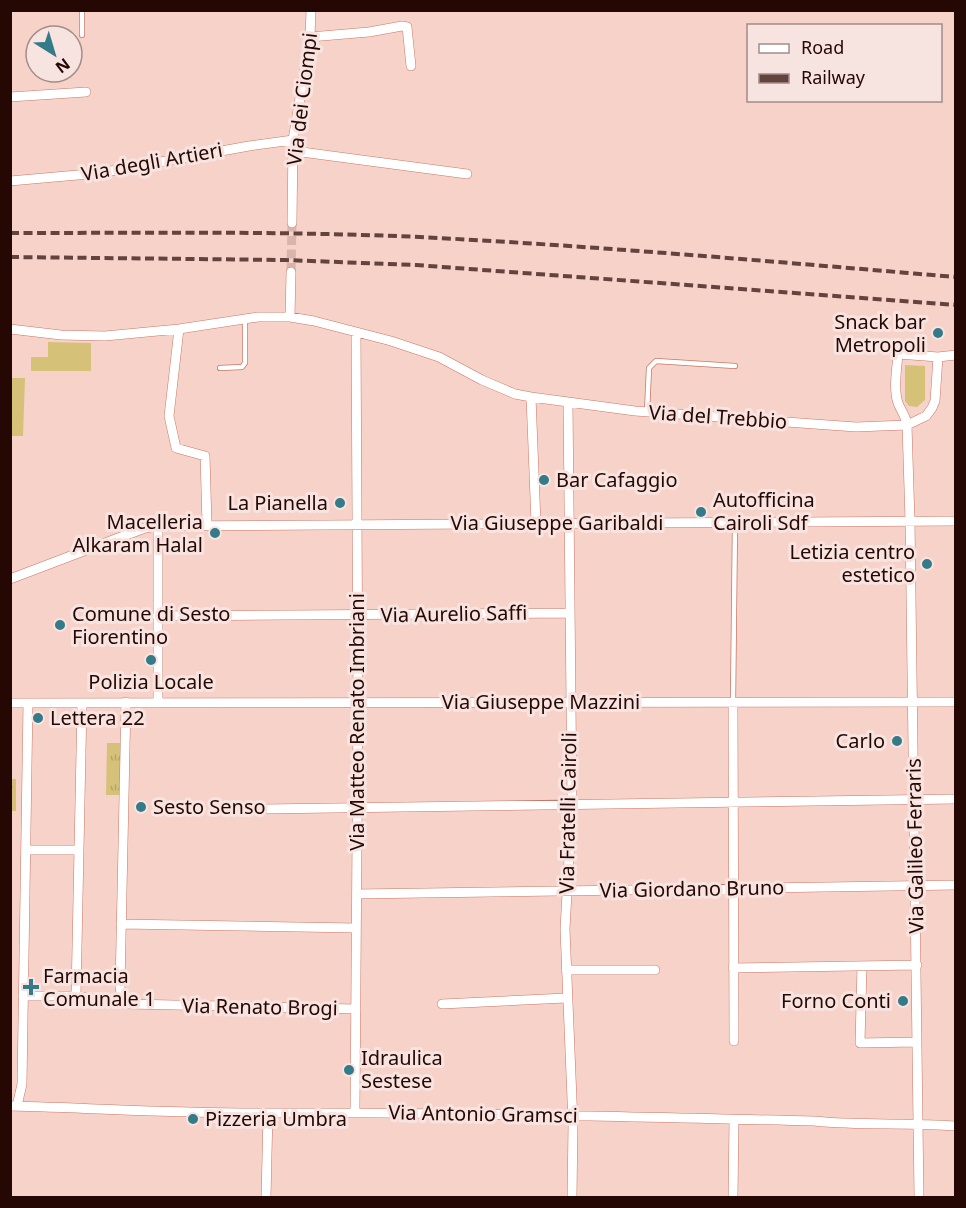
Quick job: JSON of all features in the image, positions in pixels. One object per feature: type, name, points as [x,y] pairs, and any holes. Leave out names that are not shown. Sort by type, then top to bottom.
[{"type":"street","name":"Via dei Ciompi","points":[[292,223],[293,140],[310,37],[310,10]]},
{"type":"street","points":[[310,37],[407,27],[411,66]]},
{"type":"street","points":[[10,97],[86,92]]},
{"type":"street","name":"Via degli Artieri","points":[[10,181],[100,173],[293,140]]},
{"type":"street","points":[[294,152],[467,174]]},
{"type":"street","points":[[290,317],[291,272]]},
{"type":"street","name":"Via del Trebbio","points":[[10,329],[88,337],[179,329],[245,319],[290,317],[391,341],[439,357],[482,380],[515,394],[531,397],[647,412],[856,427],[907,425]]},
{"type":"street","points":[[179,329],[169,416],[176,448],[205,456],[207,524]]},
{"type":"street","name":"Via Matteo Renato Imbriani","points":[[356,332],[358,702],[355,1110],[357,1113]]},
{"type":"street","name":"Via Galileo Ferraris","points":[[919,1197],[910,520],[907,425],[897,401],[898,354],[938,357]]},
{"type":"street","points":[[907,425],[926,416],[932,408],[935,401],[938,357],[956,355]]},
{"type":"street","points":[[531,397],[536,523]]},
{"type":"street","name":"Via Fratelli Cairoli","points":[[568,402],[572,804],[567,891],[566,998],[572,1115],[572,1197]]},
{"type":"street","name":"Via Giuseppe Garibaldi","points":[[10,579],[145,528],[158,526],[956,520]]},
{"type":"street","points":[[158,526],[158,703]]},
{"type":"street","name":"Via Aurelio Saffi","points":[[157,616],[570,613]]},
{"type":"street","points":[[126,702],[120,987],[122,998],[128,1004]]},
{"type":"street","name":"Via Giuseppe Mazzini","points":[[10,703],[956,702]]},
{"type":"street","points":[[14,1106],[22,1084],[28,703]]},
{"type":"street","points":[[12,1006],[23,1001],[76,996],[82,703]]},
{"type":"street","points":[[733,703],[734,1041]]},
{"type":"street","points":[[264,809],[956,799]]},
{"type":"street","points":[[26,850],[79,850]]},
{"type":"street","name":"Via Giordano Bruno","points":[[357,894],[956,885]]},
{"type":"street","points":[[121,924],[356,928]]},
{"type":"street","points":[[733,968],[917,965]]},
{"type":"street","points":[[862,966],[860,1043],[917,1042]]},
{"type":"street","points":[[566,970],[655,970]]},
{"type":"street","name":"Via Renato Brogi","points":[[76,996],[128,1004],[356,1009]]},
{"type":"street","points":[[442,1004],[566,998]]},
{"type":"street","name":"Via Antonio Gramsci","points":[[14,1106],[268,1113],[572,1115],[814,1121],[838,1124],[918,1123],[956,1126]]},
{"type":"street","points":[[266,1197],[268,1113]]},
{"type":"street","points":[[733,1197],[735,1120]]},
{"type":"lane","points":[[220,368],[242,367],[245,363],[245,319]]},
{"type":"lane","points":[[647,412],[649,369],[656,361],[735,366]]},
{"type":"lane","points":[[733,703],[735,522]]},
{"type":"green space","points":[[48,342],[91,343],[91,371],[31,371],[31,357],[48,357]]},
{"type":"green space","points":[[905,365],[925,366],[925,400],[917,407],[909,406],[905,401]]},
{"type":"green space","points":[[11,378],[25,378],[23,436],[11,436]]},
{"type":"green space","points":[[107,743],[122,743],[121,795],[106,795]]},
{"type":"green space","points":[[11,779],[16,779],[16,811],[11,811]]},
{"type":"tunnel","points":[[291,272],[292,223]]},
{"type":"railway","points":[[10,233],[266,233],[420,237],[621,250],[956,277]]},
{"type":"railway","points":[[10,257],[285,260],[416,265],[956,305]]},
{"type":"place","name":"Snack bar Metropoli","points":[[938,333]]},
{"type":"place","name":"Bar Cafaggio","points":[[544,480]]},
{"type":"place","name":"La Pianella","points":[[340,503]]},
{"type":"place","name":"Autofficina Cairoli Sdf","points":[[701,512]]},
{"type":"place","name":"Macelleria Alkaram Halal","points":[[215,533]]},
{"type":"place","name":"Letizia centro estetico","points":[[927,564]]},
{"type":"place","name":"Comune di Sesto Fiorentino","points":[[60,625]]},
{"type":"place","name":"Polizia Locale","points":[[151,660]]},
{"type":"place","name":"Lettera 22","points":[[38,718]]},
{"type":"place","name":"Carlo","points":[[897,741]]},
{"type":"place","name":"Sesto Senso","points":[[141,807]]},
{"type":"place","name":"Farmacia Comunale 1","points":[[31,987]]},
{"type":"place","name":"Forno Conti","points":[[903,1001]]},
{"type":"place","name":"Idraulica Sestese","points":[[349,1070]]},
{"type":"place","name":"Pizzeria Umbra","points":[[193,1119]]}]
